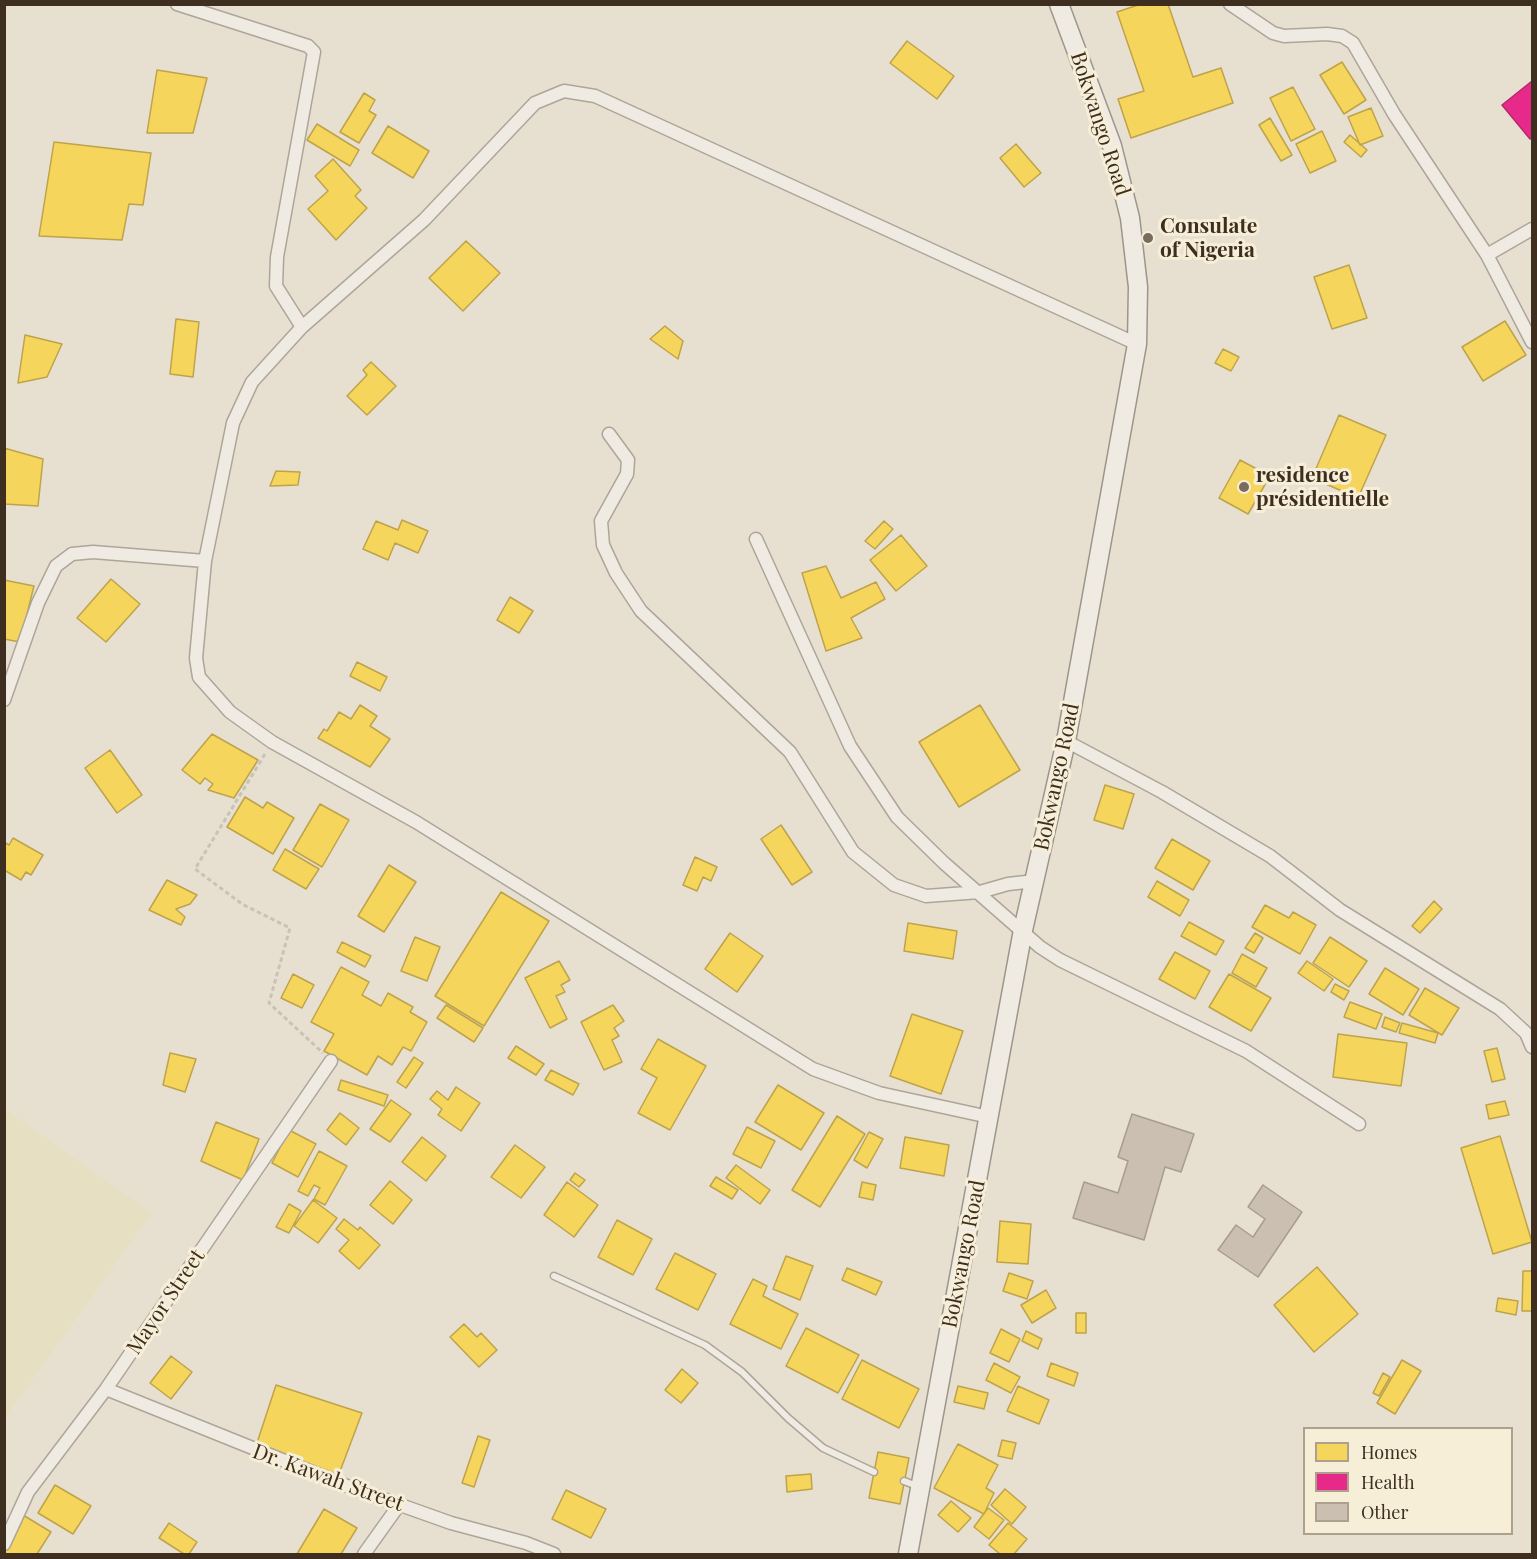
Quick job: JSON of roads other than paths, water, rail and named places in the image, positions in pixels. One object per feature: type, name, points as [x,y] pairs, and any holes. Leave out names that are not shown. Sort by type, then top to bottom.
[{"type":"street","points":[[177,4],[308,46],[314,52],[277,256],[276,286],[302,327]]},
{"type":"street","name":"Bokwango Road","points":[[908,1554],[912,1484],[989,1117],[1023,930],[1066,741],[1137,344],[1138,287],[1130,218],[1112,146],[1059,4]]},
{"type":"street","points":[[1230,4],[1278,35],[1327,34],[1342,36],[1353,43],[1394,114],[1487,255],[1533,342]]},
{"type":"street","points":[[989,1117],[879,1094],[813,1069],[426,828],[272,742],[230,712],[199,678],[196,658],[205,561],[233,423],[252,382],[302,327],[424,220],[535,103],[564,91],[595,96],[1137,344]]},
{"type":"street","points":[[1487,255],[1533,229]]},
{"type":"street","points":[[609,434],[628,460],[627,474],[601,521],[603,545],[616,573],[641,611],[790,752],[853,852],[894,885],[926,896],[980,892],[1008,884],[1035,881]]},
{"type":"street","points":[[756,539],[850,746],[897,817],[1040,947],[1060,960],[1246,1050],[1359,1124]]},
{"type":"street","points":[[4,700],[42,594],[56,566],[72,554],[93,552],[205,561]]},
{"type":"street","points":[[1066,741],[1162,792],[1270,856],[1340,910],[1500,1009],[1526,1034],[1533,1047]]},
{"type":"street","name":"Mayor Street","points":[[4,1544],[28,1492],[105,1389],[331,1061]]},
{"type":"street","name":"Dr. Kawah Street","points":[[105,1389],[256,1452],[451,1523],[526,1543],[554,1554]]},
{"type":"street","points":[[364,1554],[399,1504]]},
{"type":"lane","points":[[554,1276],[705,1345],[742,1372],[788,1418],[823,1448],[874,1472]]},
{"type":"place","name":"Consulate of Nigeria","points":[[1148,238]]},
{"type":"place","name":"residence présidentielle","points":[[1244,487]]}]
